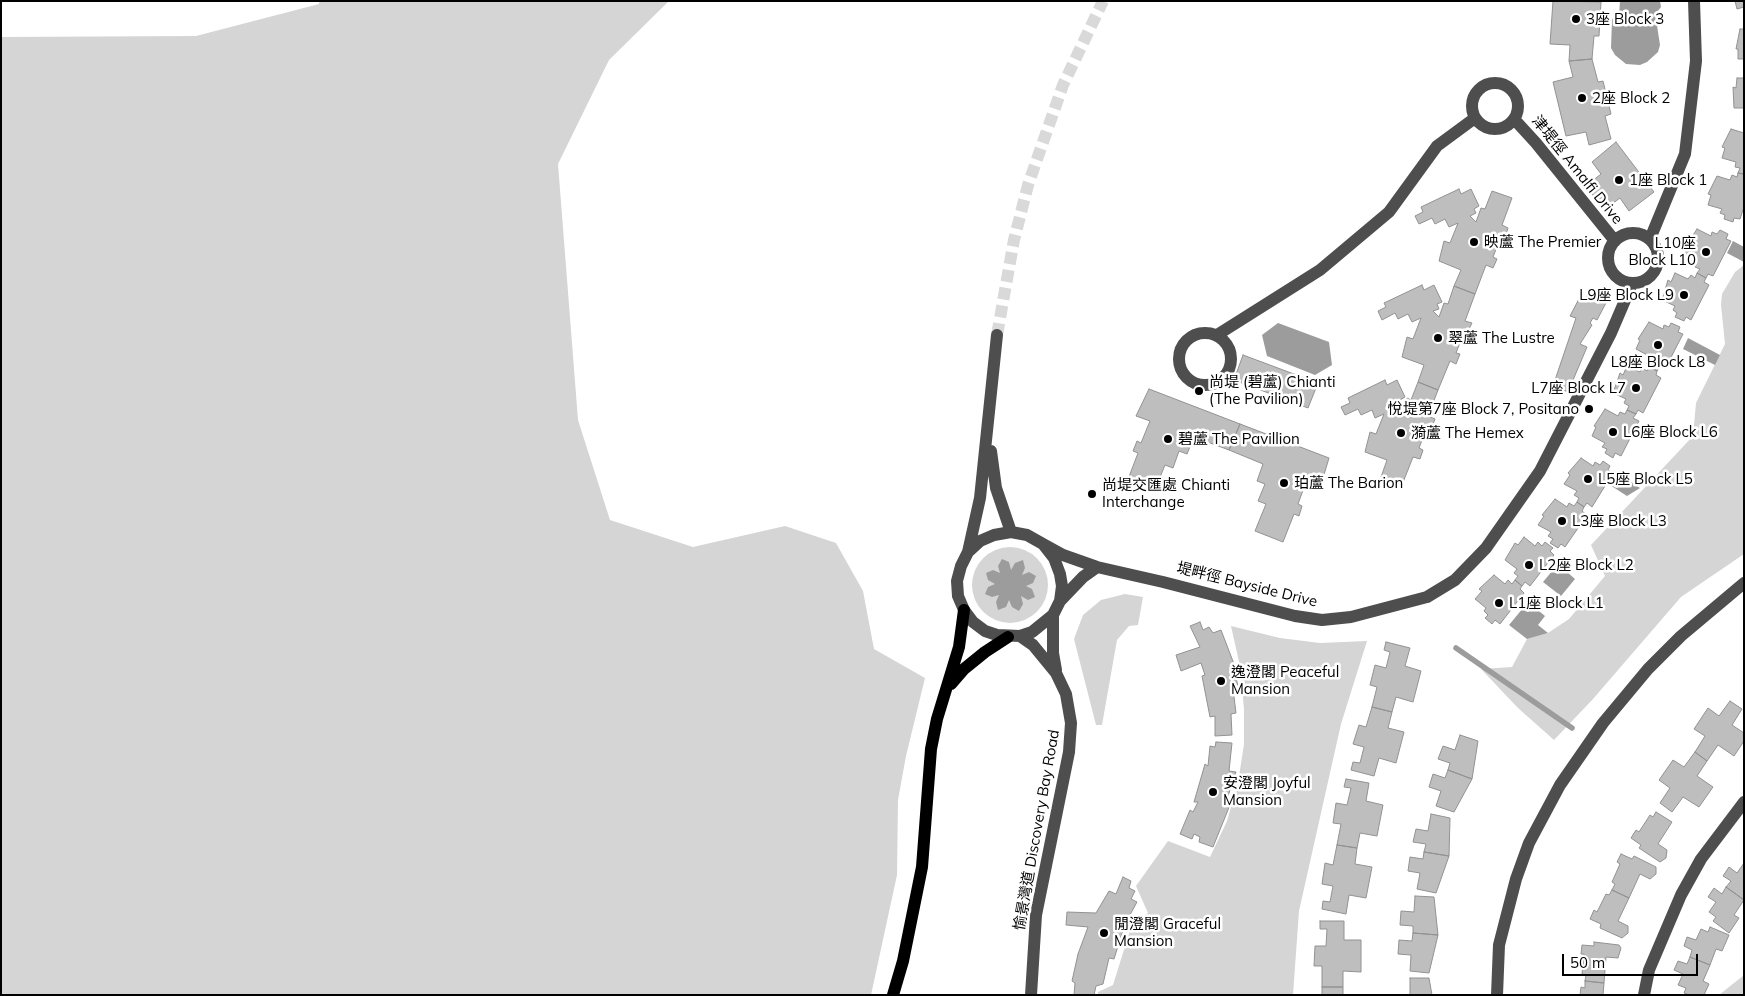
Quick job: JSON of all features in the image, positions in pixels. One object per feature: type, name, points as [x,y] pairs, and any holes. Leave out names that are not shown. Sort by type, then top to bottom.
[{"type":"main road","points":[[893,995],[903,961],[922,867],[930,749],[936,719],[959,647],[964,610]]},
{"type":"main road","points":[[947,688],[964,669],[985,652],[1014,636]]},
{"type":"street","points":[[1650,239],[1685,154],[1696,61],[1694,1]]},
{"type":"street","name":"津堤徑 Amalfi Drive","points":[[1499,83],[1512,90],[1518,104],[1514,119],[1509,125],[1494,130],[1480,124],[1472,111],[1473,96],[1484,85],[1499,83]]},
{"type":"street","points":[[1217,335],[1229,347],[1231,355],[1228,371],[1216,382],[1209,385],[1195,383],[1183,372],[1180,364],[1181,348],[1186,340],[1201,333],[1217,335],[1320,270],[1389,212],[1437,146],[1475,118]]},
{"type":"street","name":"津堤徑 Amalfi Drive","points":[[1514,119],[1536,143],[1614,241]]},
{"type":"street","points":[[1628,233],[1644,234],[1650,239],[1658,253],[1656,269],[1645,280],[1632,284],[1619,279],[1609,265],[1608,257],[1614,241],[1628,233]]},
{"type":"street","name":"堤畔徑 Bayside Drive","points":[[1043,544],[1063,555],[1097,568],[1163,582],[1295,616],[1322,620],[1372,613],[1427,597],[1455,580],[1486,548],[1540,471],[1611,333],[1632,284]]},
{"type":"street","points":[[997,334],[980,498],[968,552],[961,566],[957,581],[958,596],[964,610],[973,622],[985,631],[1014,636],[1043,625],[1082,577],[1097,568]]},
{"type":"street","points":[[988,416],[996,488],[1011,532]]},
{"type":"street","points":[[968,552],[980,541],[994,534],[1011,532],[1027,535],[1043,544],[1054,558],[1062,586],[1060,602]]},
{"type":"street","points":[[1497,995],[1499,945],[1506,914],[1529,843],[1548,804],[1577,757],[1648,669],[1681,636],[1744,584]]},
{"type":"street","name":"愉景灣道 Discovery Bay Road","points":[[1053,615],[1053,653],[1056,673]]},
{"type":"street","name":"愉景灣道 Discovery Bay Road","points":[[1014,636],[1045,657],[1056,673],[1066,694],[1071,723],[1069,752],[1036,915],[1031,995]]},
{"type":"street","points":[[1644,995],[1649,970],[1681,895],[1701,859],[1744,802]]},
{"type":"shaded area","points":[[319,1],[669,1],[609,60],[558,164],[578,420],[610,520],[693,547],[785,526],[836,543],[863,591],[874,649],[925,678],[906,756],[898,800],[897,875],[871,995],[1,995],[1,37],[196,36],[319,4]]},
{"type":"shaded area","points":[[1620,1],[1660,1],[1661,7],[1657,12],[1656,19],[1660,45],[1658,52],[1647,62],[1640,65],[1626,64],[1615,55],[1611,48],[1612,19],[1619,16]]},
{"type":"shaded area","points":[[1733,241],[1744,247],[1744,262],[1727,253]]},
{"type":"shaded area","points":[[1744,265],[1744,554],[1681,597],[1593,699],[1554,740],[1518,708],[1481,669],[1512,667],[1527,639],[1548,633],[1569,619],[1605,576],[1591,545],[1693,436],[1696,403],[1725,344],[1721,305],[1722,294],[1735,272]]},
{"type":"shaded area","points":[[1278,323],[1329,342],[1332,365],[1315,375],[1267,356],[1262,335]]},
{"type":"shaded area","points":[[1688,338],[1720,355],[1715,365],[1683,349]]},
{"type":"shaded area","points":[[1618,473],[1640,488],[1627,496],[1610,485]]},
{"type":"shaded area","points":[[1010,547],[1025,550],[1037,558],[1045,570],[1048,585],[1045,600],[1037,612],[1025,620],[1010,623],[995,620],[983,612],[975,600],[972,585],[975,570],[983,558],[995,550]]},
{"type":"shaded area","points":[[1002,559],[1009,562],[1011,570],[1015,563],[1023,560],[1025,568],[1022,575],[1029,572],[1036,576],[1033,583],[1026,586],[1032,589],[1035,597],[1028,600],[1021,596],[1023,604],[1019,611],[1012,607],[1009,600],[1006,607],[998,610],[996,602],[999,595],[992,597],[985,594],[988,587],[995,584],[988,580],[986,573],[993,570],[1000,573],[998,566]]},
{"type":"shaded area","points":[[1558,564],[1575,579],[1561,596],[1543,582]]},
{"type":"shaded area","points":[[1125,594],[1143,597],[1138,625],[1129,626],[1117,640],[1102,725],[1096,725],[1074,639],[1083,615],[1101,600]]},
{"type":"shaded area","points":[[1528,602],[1545,616],[1538,625],[1548,633],[1527,639],[1509,625]]},
{"type":"shaded area","points":[[1231,626],[1280,638],[1320,643],[1367,641],[1341,724],[1299,911],[1293,995],[1098,995],[1098,992],[1113,985],[1132,924],[1148,913],[1136,886],[1168,841],[1210,857],[1227,821],[1238,783],[1244,744],[1244,709],[1240,666]]},
{"type":"shaded area","points":[[1744,975],[1744,995],[1719,995]]},
{"type":"building","name":"3座 Block 3","points":[[1553,1],[1601,2],[1599,36],[1594,36],[1592,59],[1569,61],[1570,45],[1550,44]]},
{"type":"building","points":[[1735,1],[1744,1],[1744,7],[1737,9]]},
{"type":"building","points":[[1740,29],[1744,29],[1744,59],[1738,59],[1738,49],[1736,49]]},
{"type":"building","name":"2座 Block 2","points":[[1592,59],[1598,82],[1603,81],[1611,114],[1605,116],[1611,139],[1589,145],[1586,132],[1566,136],[1553,82],[1573,77],[1569,61]]},
{"type":"building","points":[[1737,78],[1744,78],[1744,108],[1734,108],[1733,87],[1736,88]]},
{"type":"building","points":[[1731,129],[1744,133],[1744,174],[1738,173],[1740,168],[1735,167],[1736,162],[1722,158],[1725,148],[1722,147]]},
{"type":"building","name":"1座 Block 1","points":[[1616,142],[1654,192],[1629,211],[1620,198],[1604,210],[1586,186],[1601,174],[1592,162]]},
{"type":"building","points":[[1738,173],[1744,174],[1744,207],[1740,219],[1734,218],[1733,222],[1724,219],[1725,215],[1720,213],[1722,209],[1708,205],[1711,195],[1708,194],[1717,176],[1730,180],[1732,175],[1737,177]]},
{"type":"building","name":"映蘆 The Premier","points":[[1459,189],[1461,194],[1471,189],[1479,206],[1474,209],[1476,213],[1470,216],[1476,222],[1481,208],[1485,209],[1492,191],[1512,198],[1502,225],[1508,228],[1506,235],[1502,234],[1493,257],[1497,259],[1493,268],[1486,265],[1475,294],[1454,286],[1461,270],[1439,261],[1444,241],[1450,243],[1458,223],[1449,227],[1445,219],[1435,224],[1432,218],[1419,224],[1415,216],[1423,212],[1421,207]]},
{"type":"building","name":"L10座 Block L10","points":[[1697,229],[1711,236],[1712,232],[1717,234],[1720,230],[1728,234],[1726,239],[1731,241],[1713,276],[1708,274],[1706,278],[1697,273],[1700,269],[1695,267],[1697,263],[1684,256],[1688,247],[1686,246]]},
{"type":"building","name":"L9座 Block L9","points":[[1675,273],[1688,279],[1691,275],[1695,278],[1697,273],[1706,278],[1704,282],[1709,285],[1691,320],[1686,317],[1684,321],[1675,317],[1677,313],[1673,310],[1675,306],[1662,300],[1668,280],[1671,282]]},
{"type":"building","name":"翠蘆 The Lustre","points":[[1422,285],[1424,290],[1434,285],[1442,302],[1437,304],[1439,309],[1433,311],[1439,317],[1444,303],[1448,304],[1454,286],[1475,294],[1465,321],[1472,323],[1468,331],[1465,330],[1456,353],[1460,354],[1456,364],[1450,361],[1438,390],[1418,382],[1424,365],[1402,357],[1407,337],[1413,339],[1421,318],[1412,322],[1408,314],[1398,319],[1395,313],[1382,320],[1378,311],[1386,307],[1384,303]]},
{"type":"building","points":[[1590,291],[1607,301],[1597,320],[1593,318],[1590,323],[1592,325],[1580,344],[1587,347],[1568,392],[1553,386],[1576,318],[1570,316],[1580,297],[1585,299]]},
{"type":"building","name":"L8座 Block L8","points":[[1649,322],[1663,329],[1664,325],[1669,327],[1671,323],[1680,327],[1678,332],[1683,334],[1665,369],[1660,367],[1657,371],[1649,367],[1652,362],[1647,360],[1649,356],[1636,349],[1640,340],[1638,339]]},
{"type":"building","points":[[1243,355],[1318,383],[1308,408],[1234,380]]},
{"type":"building","name":"L7座 Block L7","points":[[1627,366],[1640,372],[1642,368],[1647,371],[1649,367],[1657,371],[1656,375],[1661,378],[1643,413],[1638,410],[1636,414],[1627,410],[1629,406],[1624,403],[1626,399],[1613,393],[1620,373],[1623,375]]},
{"type":"building","name":"漪蘆 The Hemex","points":[[1385,380],[1387,385],[1397,380],[1405,397],[1400,400],[1402,404],[1396,407],[1402,412],[1407,398],[1411,400],[1418,382],[1438,390],[1428,416],[1435,419],[1432,427],[1428,425],[1419,448],[1423,450],[1420,459],[1413,457],[1402,485],[1381,477],[1387,460],[1365,452],[1370,432],[1376,434],[1384,414],[1375,418],[1372,410],[1361,415],[1358,409],[1345,415],[1341,407],[1350,403],[1348,398]]},
{"type":"building","name":"碧蘆 The Pavillion","points":[[1149,389],[1240,424],[1229,450],[1194,437],[1187,454],[1179,451],[1173,468],[1165,465],[1154,492],[1127,482],[1138,453],[1133,451],[1137,441],[1141,443],[1150,421],[1136,416]]},
{"type":"building","name":"L6座 Block L6","points":[[1605,409],[1618,416],[1620,412],[1625,414],[1627,410],[1636,414],[1633,418],[1639,421],[1621,456],[1615,453],[1613,458],[1605,453],[1607,449],[1602,447],[1605,443],[1592,436],[1596,427],[1594,426]]},
{"type":"building","name":"珀蘆 The Barion","points":[[1240,424],[1329,458],[1320,488],[1306,482],[1298,504],[1302,506],[1299,516],[1294,514],[1283,542],[1255,531],[1266,504],[1258,501],[1265,484],[1257,481],[1263,464],[1229,450]]},
{"type":"building","name":"L5座 Block L5","points":[[1581,458],[1593,466],[1595,462],[1600,465],[1603,461],[1610,466],[1608,470],[1613,473],[1592,507],[1587,503],[1584,507],[1577,502],[1579,498],[1574,495],[1577,491],[1564,484],[1570,475],[1568,473]]},
{"type":"building","name":"L3座 Block L3","points":[[1555,499],[1567,507],[1569,503],[1574,506],[1577,502],[1584,507],[1582,511],[1587,515],[1565,547],[1561,544],[1558,548],[1550,543],[1553,539],[1548,536],[1551,532],[1538,525],[1544,516],[1542,515]]},
{"type":"building","name":"L2座 Block L2","points":[[1524,537],[1535,546],[1538,542],[1542,546],[1545,542],[1553,548],[1550,551],[1554,555],[1530,586],[1525,582],[1522,586],[1515,580],[1518,576],[1514,573],[1517,569],[1505,560],[1515,543],[1518,545]]},
{"type":"building","name":"L1座 Block L1","points":[[1494,575],[1505,584],[1508,580],[1512,584],[1515,580],[1522,586],[1520,589],[1524,593],[1500,624],[1495,620],[1492,624],[1485,618],[1488,615],[1484,611],[1486,608],[1475,599],[1482,591],[1479,589]]},
{"type":"building","name":"逸澄閣 Peaceful Mansion","points":[[1200,622],[1203,630],[1209,627],[1213,633],[1221,630],[1234,664],[1238,688],[1233,689],[1236,713],[1231,714],[1232,735],[1215,736],[1215,716],[1210,717],[1202,676],[1205,675],[1201,663],[1181,671],[1176,655],[1200,647],[1190,626]]},
{"type":"building","points":[[1386,642],[1410,648],[1405,666],[1421,671],[1413,702],[1396,697],[1392,712],[1372,707],[1377,687],[1370,685],[1375,665],[1386,668],[1390,652],[1384,650]]},
{"type":"building","points":[[1730,701],[1742,709],[1732,725],[1744,733],[1744,741],[1734,756],[1718,745],[1707,761],[1695,752],[1705,736],[1694,729],[1708,708],[1719,716]]},
{"type":"building","points":[[1372,707],[1392,712],[1388,728],[1404,732],[1396,763],[1379,758],[1374,776],[1351,770],[1353,762],[1360,763],[1364,747],[1353,744],[1359,725],[1366,727]]},
{"type":"building","points":[[1460,735],[1478,741],[1472,779],[1448,770],[1450,763],[1438,759],[1443,746],[1455,750]]},
{"type":"building","name":"安澄閣 Joyful Mansion","points":[[1216,742],[1232,743],[1229,771],[1236,772],[1227,799],[1232,800],[1213,847],[1199,842],[1200,837],[1194,834],[1192,839],[1180,834],[1190,810],[1193,812],[1198,802],[1194,802],[1205,764],[1208,766],[1210,746],[1215,747]]},
{"type":"building","points":[[1695,752],[1707,761],[1697,776],[1713,787],[1699,807],[1683,797],[1672,812],[1660,803],[1670,788],[1659,780],[1673,760],[1684,767]]},
{"type":"building","points":[[1448,770],[1472,779],[1454,812],[1436,806],[1441,791],[1429,787],[1433,774],[1445,778]]},
{"type":"building","points":[[1346,779],[1369,783],[1366,801],[1383,805],[1377,836],[1360,833],[1357,848],[1337,845],[1341,824],[1333,823],[1336,803],[1347,805],[1351,788],[1344,787]]},
{"type":"building","points":[[1656,812],[1672,822],[1658,844],[1667,850],[1666,858],[1660,862],[1639,848],[1641,845],[1631,838],[1636,830],[1639,832],[1650,815],[1653,817]]},
{"type":"building","points":[[1431,814],[1450,818],[1449,856],[1424,852],[1426,844],[1413,842],[1416,829],[1428,831]]},
{"type":"building","points":[[1337,845],[1357,848],[1355,864],[1372,867],[1366,898],[1349,895],[1346,914],[1322,909],[1323,901],[1330,902],[1333,886],[1322,884],[1325,863],[1333,865]]},
{"type":"building","points":[[1424,852],[1449,856],[1436,893],[1417,889],[1420,873],[1408,871],[1410,857],[1423,859]]},
{"type":"building","points":[[1621,854],[1632,859],[1634,856],[1656,867],[1656,874],[1650,879],[1640,874],[1629,898],[1612,890],[1615,884],[1612,882],[1620,864],[1617,862]]},
{"type":"building","points":[[1744,863],[1744,900],[1726,887],[1731,881],[1723,876],[1729,867],[1737,873]]},
{"type":"building","name":"閒澄閣 Graceful Mansion","points":[[1123,877],[1131,881],[1129,888],[1135,891],[1131,899],[1137,902],[1125,924],[1114,959],[1109,958],[1103,984],[1096,986],[1094,995],[1074,995],[1075,983],[1072,981],[1078,954],[1088,927],[1066,925],[1067,912],[1096,913],[1109,891],[1116,894]]},
{"type":"building","points":[[1726,887],[1744,900],[1734,915],[1739,918],[1729,933],[1713,921],[1716,917],[1709,912],[1716,902],[1708,897],[1714,888],[1722,894]]},
{"type":"building","points":[[1612,890],[1629,898],[1618,921],[1628,926],[1628,933],[1622,938],[1600,928],[1601,924],[1590,919],[1594,910],[1597,912],[1606,894],[1609,895]]},
{"type":"building","points":[[1415,896],[1434,897],[1438,935],[1413,933],[1413,926],[1400,925],[1401,911],[1414,912]]},
{"type":"building","points":[[1320,921],[1344,921],[1344,940],[1361,940],[1361,972],[1343,971],[1343,987],[1322,987],[1322,966],[1314,966],[1315,946],[1326,946],[1327,929],[1320,929]]},
{"type":"building","points":[[1710,927],[1729,935],[1722,951],[1716,949],[1710,965],[1690,957],[1692,950],[1684,946],[1687,937],[1696,940],[1701,929],[1708,932]]},
{"type":"building","points":[[1413,933],[1438,935],[1429,973],[1410,971],[1411,955],[1398,954],[1399,940],[1412,941]]},
{"type":"building","points":[[1594,942],[1619,945],[1621,948],[1618,958],[1606,957],[1604,983],[1585,981],[1586,975],[1582,974],[1584,954],[1581,954],[1582,945],[1594,946]]},
{"type":"building","points":[[1690,957],[1710,965],[1703,981],[1709,984],[1704,995],[1689,995],[1684,993],[1686,988],[1678,985],[1683,974],[1674,970],[1678,961],[1687,964]]},
{"type":"building","points":[[1410,978],[1429,978],[1432,995],[1410,995]]},
{"type":"building","points":[[1585,981],[1604,983],[1603,995],[1580,995],[1581,987],[1585,988]]},
{"type":"building","points":[[1322,987],[1343,987],[1343,995],[1322,995]]},
{"type":"waterway","points":[[1456,648],[1572,728]]},
{"type":"tunnel","points":[[997,335],[1014,240],[1028,185],[1063,85],[1103,1]]},
{"type":"place","name":"3座 Block 3","points":[[1576,19]]},
{"type":"place","name":"2座 Block 2","points":[[1582,98]]},
{"type":"place","name":"1座 Block 1","points":[[1619,180]]},
{"type":"place","name":"映蘆 The Premier","points":[[1474,242]]},
{"type":"place","name":"L10座 Block L10","points":[[1706,252]]},
{"type":"place","name":"L9座 Block L9","points":[[1684,295]]},
{"type":"place","name":"翠蘆 The Lustre","points":[[1438,338]]},
{"type":"place","name":"L8座 Block L8","points":[[1658,345]]},
{"type":"place","name":"L7座 Block L7","points":[[1636,388]]},
{"type":"place","name":"尚堤 (碧蘆) Chianti (The Pavilion)","points":[[1199,391]]},
{"type":"place","name":"悅堤第7座 Block 7, Positano","points":[[1589,409]]},
{"type":"place","name":"L6座 Block L6","points":[[1613,432]]},
{"type":"place","name":"漪蘆 The Hemex","points":[[1401,433]]},
{"type":"place","name":"碧蘆 The Pavillion","points":[[1168,439]]},
{"type":"place","name":"L5座 Block L5","points":[[1588,479]]},
{"type":"place","name":"珀蘆 The Barion","points":[[1284,483]]},
{"type":"place","name":"尚堤交匯處 Chianti Interchange","points":[[1092,494]]},
{"type":"place","name":"L3座 Block L3","points":[[1562,521]]},
{"type":"place","name":"L2座 Block L2","points":[[1529,565]]},
{"type":"place","name":"L1座 Block L1","points":[[1499,603]]},
{"type":"place","name":"逸澄閣 Peaceful Mansion","points":[[1221,681]]},
{"type":"place","name":"安澄閣 Joyful Mansion","points":[[1213,792]]},
{"type":"place","name":"閒澄閣 Graceful Mansion","points":[[1104,933]]}]
